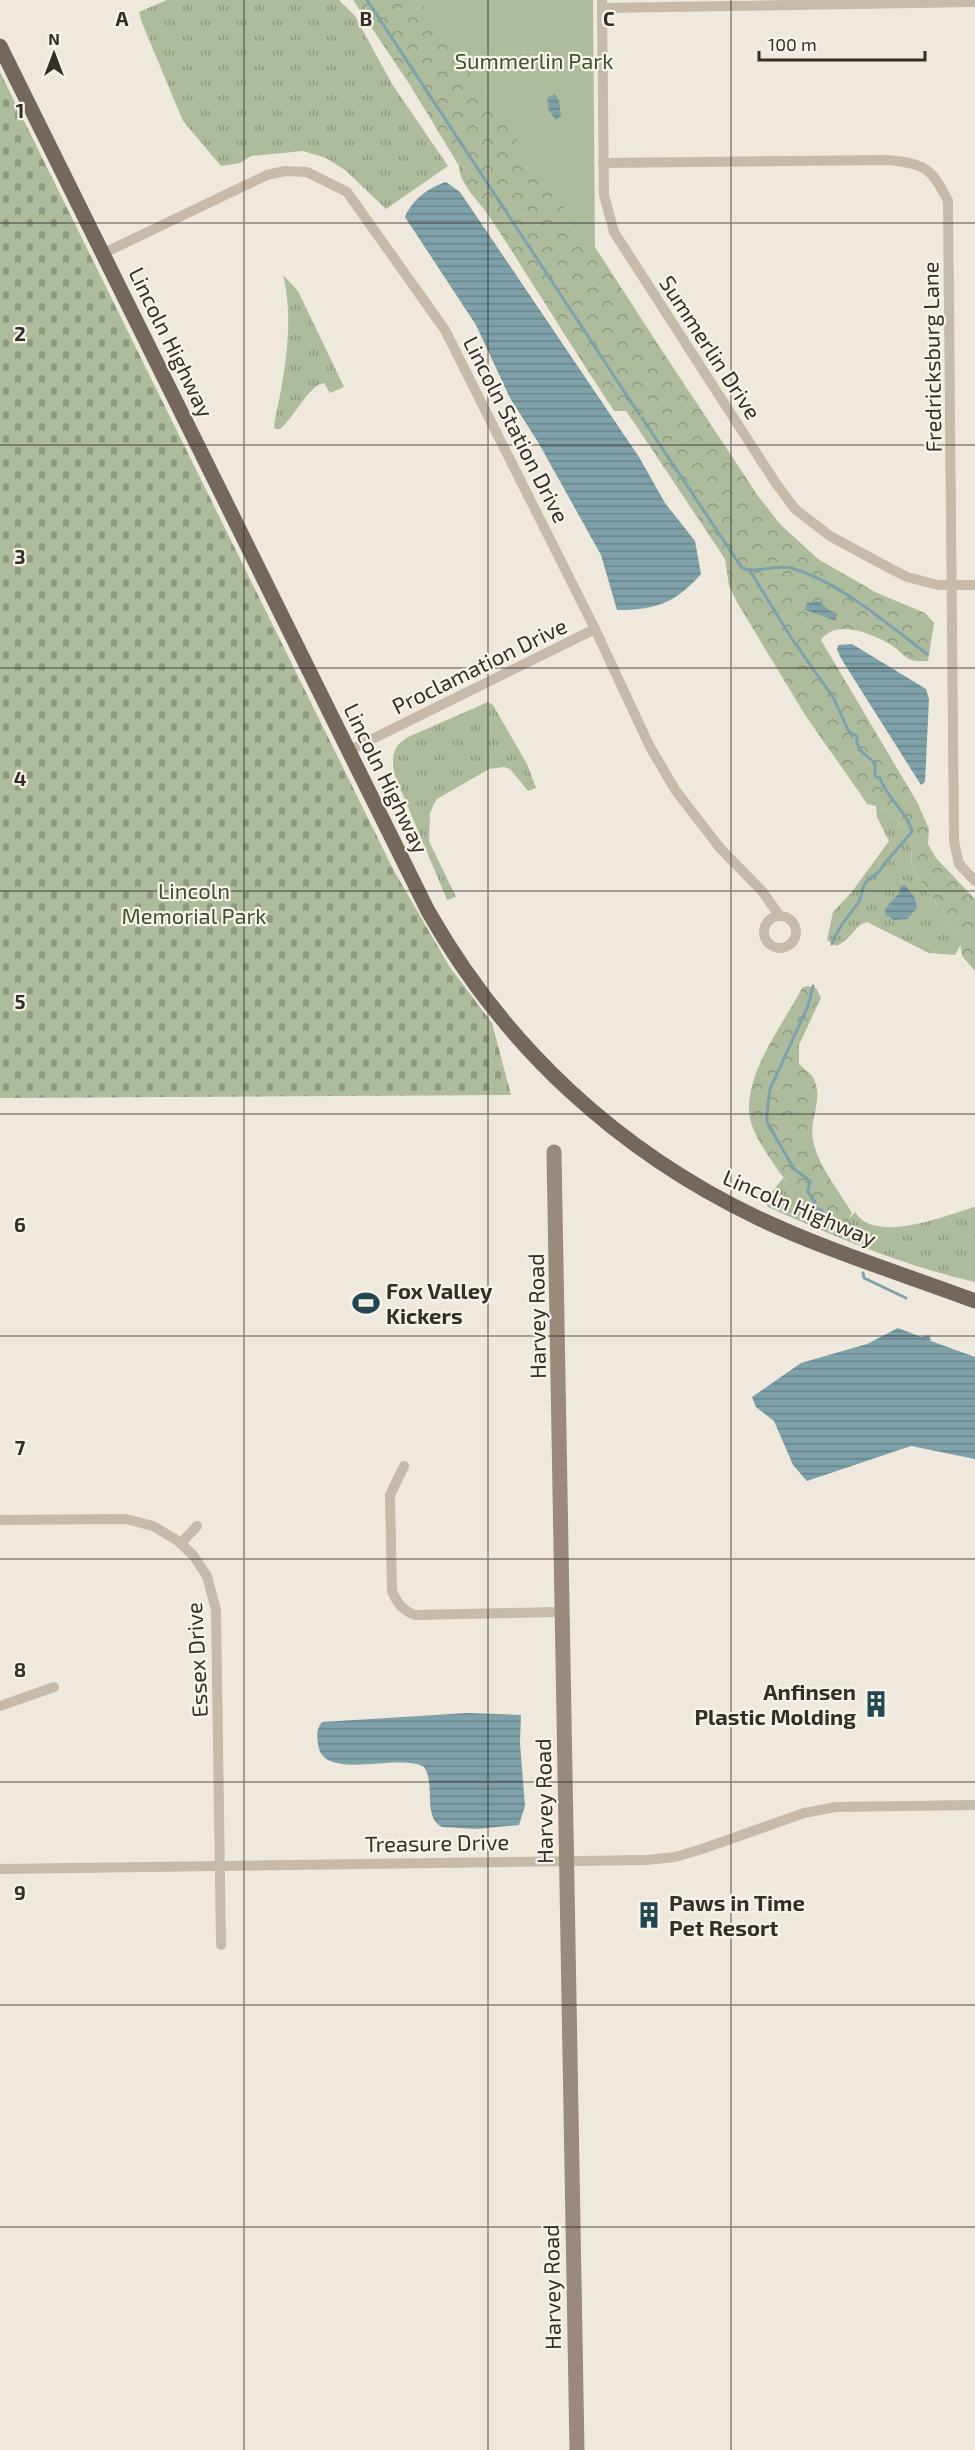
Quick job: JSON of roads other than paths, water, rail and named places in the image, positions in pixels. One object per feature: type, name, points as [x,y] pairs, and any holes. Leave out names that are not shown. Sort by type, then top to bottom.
[{"type":"main road","name":"Lincoln Highway","points":[[0,46],[348,751],[450,949],[504,1023],[537,1061],[585,1107],[676,1174],[752,1215],[975,1301]]},
{"type":"street","points":[[602,4],[975,2]]},
{"type":"street","name":"Summerlin Drive","points":[[602,4],[604,195],[614,232],[775,482],[795,509],[830,536],[907,577],[951,585],[975,585]]},
{"type":"street","name":"Fredricksburg Lane","points":[[603,163],[887,160],[911,162],[936,176],[948,201],[954,841],[959,864],[971,878]]},
{"type":"street","name":"Lincoln Station Drive","points":[[104,253],[267,175],[285,171],[307,172],[347,192],[445,330],[596,629],[650,747],[676,791],[720,848],[762,891],[779,915]]},
{"type":"street","name":"Proclamation Drive","points":[[348,751],[596,629]]},
{"type":"street","name":"Harvey Road","points":[[554,1152],[576,2450]]},
{"type":"street","points":[[404,1466],[390,1495],[392,1591],[397,1603],[405,1611],[415,1615],[562,1611]]},
{"type":"street","name":"Essex Drive","points":[[0,1520],[126,1519],[153,1526],[181,1543],[207,1576],[216,1610],[221,1945]]},
{"type":"street","points":[[181,1543],[197,1526]]},
{"type":"street","points":[[0,1706],[54,1687]]},
{"type":"street","name":"Treasure Drive","points":[[0,1869],[566,1859],[646,1860],[675,1857],[804,1812],[836,1807],[975,1805]]},
{"type":"water","points":[[555,94],[559,100],[561,116],[556,120],[549,111],[547,98]]},
{"type":"water","points":[[446,182],[460,192],[639,457],[665,503],[695,541],[701,574],[683,592],[664,603],[630,610],[617,610],[601,555],[538,442],[510,398],[476,325],[405,217],[422,195]]},
{"type":"water","points":[[818,601],[836,615],[836,621],[805,610],[807,603]]},
{"type":"water","points":[[852,644],[926,689],[929,699],[925,782],[921,785],[837,650],[838,645]]},
{"type":"water","points":[[905,885],[915,898],[917,908],[907,919],[894,920],[886,915],[885,909],[899,893],[901,886]]},
{"type":"water","points":[[898,1328],[921,1337],[929,1335],[931,1341],[975,1357],[975,1459],[911,1446],[807,1481],[793,1465],[774,1421],[756,1407],[752,1397],[801,1363],[867,1344]]},
{"type":"water","points":[[467,1713],[521,1715],[520,1743],[525,1806],[519,1825],[477,1829],[442,1827],[432,1816],[429,1782],[424,1767],[412,1763],[347,1764],[333,1762],[323,1756],[318,1744],[317,1733],[322,1722]]},
{"type":"waterway","points":[[367,0],[639,414]]},
{"type":"waterway","points":[[642,418],[742,568],[754,570],[785,567],[809,574],[845,593],[927,654]]},
{"type":"waterway","points":[[750,571],[792,639],[833,697],[849,732],[857,736],[860,749],[875,763],[875,776],[880,778],[906,818],[912,832],[881,870],[865,883],[859,901],[840,927],[832,944]]},
{"type":"waterway","points":[[813,986],[808,1006],[770,1089],[767,1122],[794,1169],[810,1181],[808,1192],[815,1202],[813,1207],[821,1210],[829,1230]]},
{"type":"waterway","points":[[863,1273],[864,1278],[906,1298]]},
{"type":"place","name":"Fox Valley Kickers","points":[[366,1303]]},
{"type":"place","name":"Anfinsen Plastic Molding","points":[[876,1704]]},
{"type":"place","name":"Paws in Time Pet Resort","points":[[649,1915]]},
{"type":"park label","name":"Summerlin Park","points":[[534,60]]},
{"type":"park label","name":"Lincoln Memorial Park","points":[[194,902]]}]
